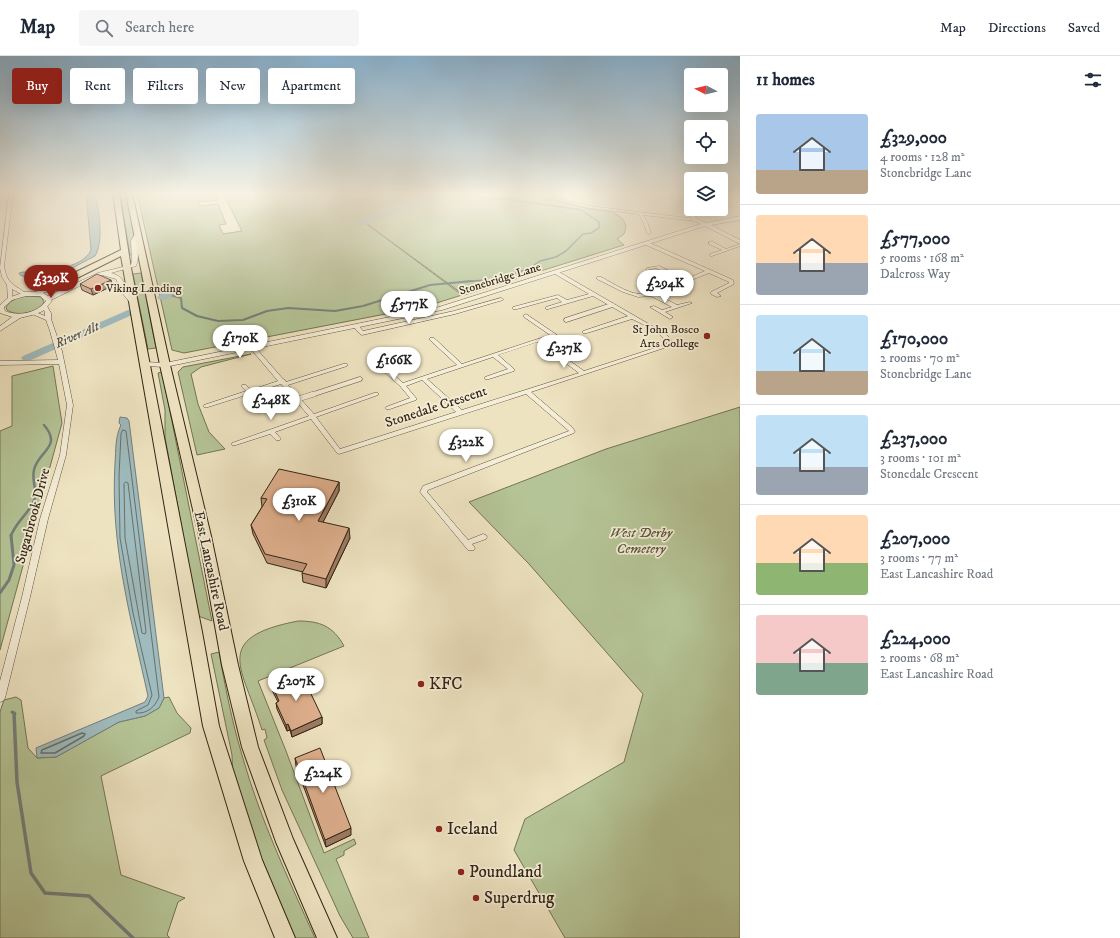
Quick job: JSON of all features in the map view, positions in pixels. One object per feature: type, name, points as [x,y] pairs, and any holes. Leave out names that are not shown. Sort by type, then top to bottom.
[{"type":"highway","name":"East Lancashire Road","points":[[122,234],[194,624],[211,726],[253,861],[285,938]]},
{"type":"highway","name":"East Lancashire Road","points":[[138,234],[146,266],[164,362],[205,536],[230,665],[250,747],[285,842],[327,938]]},
{"type":"highway","points":[[61,284],[72,276],[115,257],[124,250]]},
{"type":"street","points":[[6,234],[2,266],[3,277],[9,285],[25,294]]},
{"type":"street","points":[[135,263],[134,241],[137,234]]},
{"type":"street","name":"Stonebridge Lane","points":[[145,364],[224,353],[449,307],[677,234]]},
{"type":"street","points":[[721,234],[740,244]]},
{"type":"street","points":[[711,243],[724,249]]},
{"type":"street","points":[[648,244],[731,281],[732,284],[713,293],[719,296]]},
{"type":"street","points":[[712,255],[740,244]]},
{"type":"street","points":[[0,329],[20,316],[33,313],[45,307],[49,301],[48,299],[56,294],[94,276],[135,263],[146,266]]},
{"type":"street","points":[[35,294],[98,268],[127,266]]},
{"type":"street","points":[[649,269],[657,266],[686,280]]},
{"type":"street","points":[[599,278],[632,295],[640,296],[652,294],[710,271]]},
{"type":"street","name":"Stonedale Crescent","points":[[252,347],[313,417],[339,452],[670,345],[669,341],[664,336],[557,273]]},
{"type":"street","points":[[94,276],[107,274],[119,277],[126,294],[134,304]]},
{"type":"street","points":[[9,285],[10,299]]},
{"type":"street","points":[[20,316],[5,314],[2,312],[1,307],[10,299],[25,294],[41,295],[48,299]]},
{"type":"street","points":[[548,308],[593,294]]},
{"type":"street","points":[[652,294],[676,307]]},
{"type":"street","points":[[515,308],[558,296],[566,302]]},
{"type":"street","points":[[356,326],[362,333],[455,312],[501,299]]},
{"type":"street","points":[[661,312],[690,303]]},
{"type":"street","points":[[566,320],[612,304]]},
{"type":"street","name":"Sugarbrook Drive","points":[[0,698],[44,519],[63,455],[70,405],[61,362],[53,331],[48,320],[48,313],[45,307]]},
{"type":"street","points":[[449,307],[455,312]]},
{"type":"street","points":[[652,307],[670,317]]},
{"type":"street","points":[[33,313],[48,320]]},
{"type":"street","points":[[0,323],[5,314]]},
{"type":"street","points":[[402,385],[540,341],[554,335],[526,316]]},
{"type":"street","points":[[585,332],[632,317]]},
{"type":"street","points":[[432,339],[461,366]]},
{"type":"street","points":[[540,341],[583,372]]},
{"type":"street","points":[[487,378],[512,370],[494,355]]},
{"type":"street","points":[[373,359],[402,385],[414,399],[388,408]]},
{"type":"street","points":[[0,363],[61,362]]},
{"type":"street","points":[[206,406],[345,365]]},
{"type":"street","points":[[423,378],[460,412]]},
{"type":"street","points":[[298,399],[360,379]]},
{"type":"street","points":[[244,386],[250,392]]},
{"type":"street","points":[[483,537],[469,546],[423,492],[425,488],[572,432],[571,429],[526,391]]},
{"type":"street","points":[[234,444],[376,394]]},
{"type":"street","points":[[271,431],[278,439]]},
{"type":"green space","points":[[127,234],[135,234],[131,242],[132,255],[130,255]]},
{"type":"green space","points":[[146,234],[381,234],[462,295],[427,306],[184,353],[172,350]]},
{"type":"green space","points":[[381,234],[624,234],[617,239],[624,245],[464,295]]},
{"type":"green space","points":[[141,273],[156,348],[148,349],[133,274]]},
{"type":"green space","points":[[28,296],[41,297],[44,302],[37,309],[27,313],[16,313],[7,310],[6,307],[13,300]]},
{"type":"green space","points":[[251,354],[201,367],[191,374],[198,404],[209,432],[225,449],[197,455],[178,372],[183,367]]},
{"type":"green space","points":[[53,366],[62,423],[0,650],[0,431],[12,426],[12,376]]},
{"type":"green space","points":[[162,372],[212,621],[198,616],[165,437],[165,410],[158,373]]},
{"type":"green space","name":"West Derby Cemetery","points":[[740,407],[740,938],[565,938],[514,850],[525,819],[624,762],[643,694],[529,564],[469,502],[606,449]]},
{"type":"green space","points":[[298,621],[313,622],[325,626],[340,639],[344,646],[258,681],[324,853],[354,839],[356,844],[344,851],[344,855],[336,859],[369,938],[353,938],[340,916],[282,790],[264,740],[267,738],[265,729],[262,730],[242,673],[240,659],[243,647],[253,636],[270,628]]},
{"type":"green space","points":[[219,652],[232,717],[249,779],[275,848],[315,938],[295,938],[277,900],[233,783],[232,755],[211,654]]},
{"type":"green space","points":[[16,697],[21,700],[28,748],[37,758],[56,757],[119,722],[145,716],[159,708],[164,698],[169,697],[177,713],[191,728],[190,733],[101,776],[121,875],[185,898],[178,902],[167,935],[170,938],[0,938],[0,712],[4,700]]},
{"type":"water","points":[[90,234],[100,234],[98,250],[95,256],[67,271],[52,277],[38,280],[20,275],[19,273],[40,272],[71,266],[80,262],[91,250]]},
{"type":"water","points":[[120,417],[127,418],[129,421],[164,698],[159,708],[145,716],[119,722],[56,757],[37,758],[36,748],[145,702],[148,696],[123,581],[116,523],[114,494],[115,464],[117,439],[121,425],[119,423]]},
{"type":"building","points":[[97,274],[111,280],[91,289],[80,284]]},
{"type":"building","points":[[279,469],[339,482],[318,521],[349,528],[326,579],[302,573],[307,564],[265,554],[251,525],[267,499],[261,498]]},
{"type":"building","points":[[301,673],[322,717],[291,731],[288,724],[286,725],[276,703],[279,701],[272,685]]},
{"type":"building","points":[[320,748],[351,828],[325,840],[295,758]]},
{"type":"waterway","points":[[467,281],[500,279],[530,268],[540,261],[556,257],[566,251],[583,234]]},
{"type":"waterway","points":[[167,294],[181,298],[182,308],[197,316],[218,321],[243,320],[267,311],[288,308],[335,311],[363,306],[430,285],[467,281]]},
{"type":"waterway","points":[[460,282],[467,281]]},
{"type":"waterway","points":[[467,281],[472,281]]},
{"type":"waterway","name":"River Alt","points":[[162,297],[169,293]]},
{"type":"waterway","name":"River Alt","points":[[27,358],[128,313]]},
{"type":"waterway","points":[[11,536],[15,527],[35,499],[33,479],[34,470],[36,464],[48,449],[51,439],[49,432],[44,425]]},
{"type":"waterway","points":[[0,593],[9,580],[14,565],[11,536]]},
{"type":"waterway","points":[[14,713],[17,782],[31,873],[45,893],[89,896],[133,938]]},
{"type":"place","name":"Viking Landing","points":[[98,288]]},
{"type":"place","name":"St John Bosco Arts College","points":[[707,336]]},
{"type":"place","name":"KFC","points":[[421,684]]},
{"type":"place","name":"Iceland","points":[[439,829]]},
{"type":"place","name":"Poundland","points":[[461,872]]},
{"type":"place","name":"Superdrug","points":[[476,898]]}]
